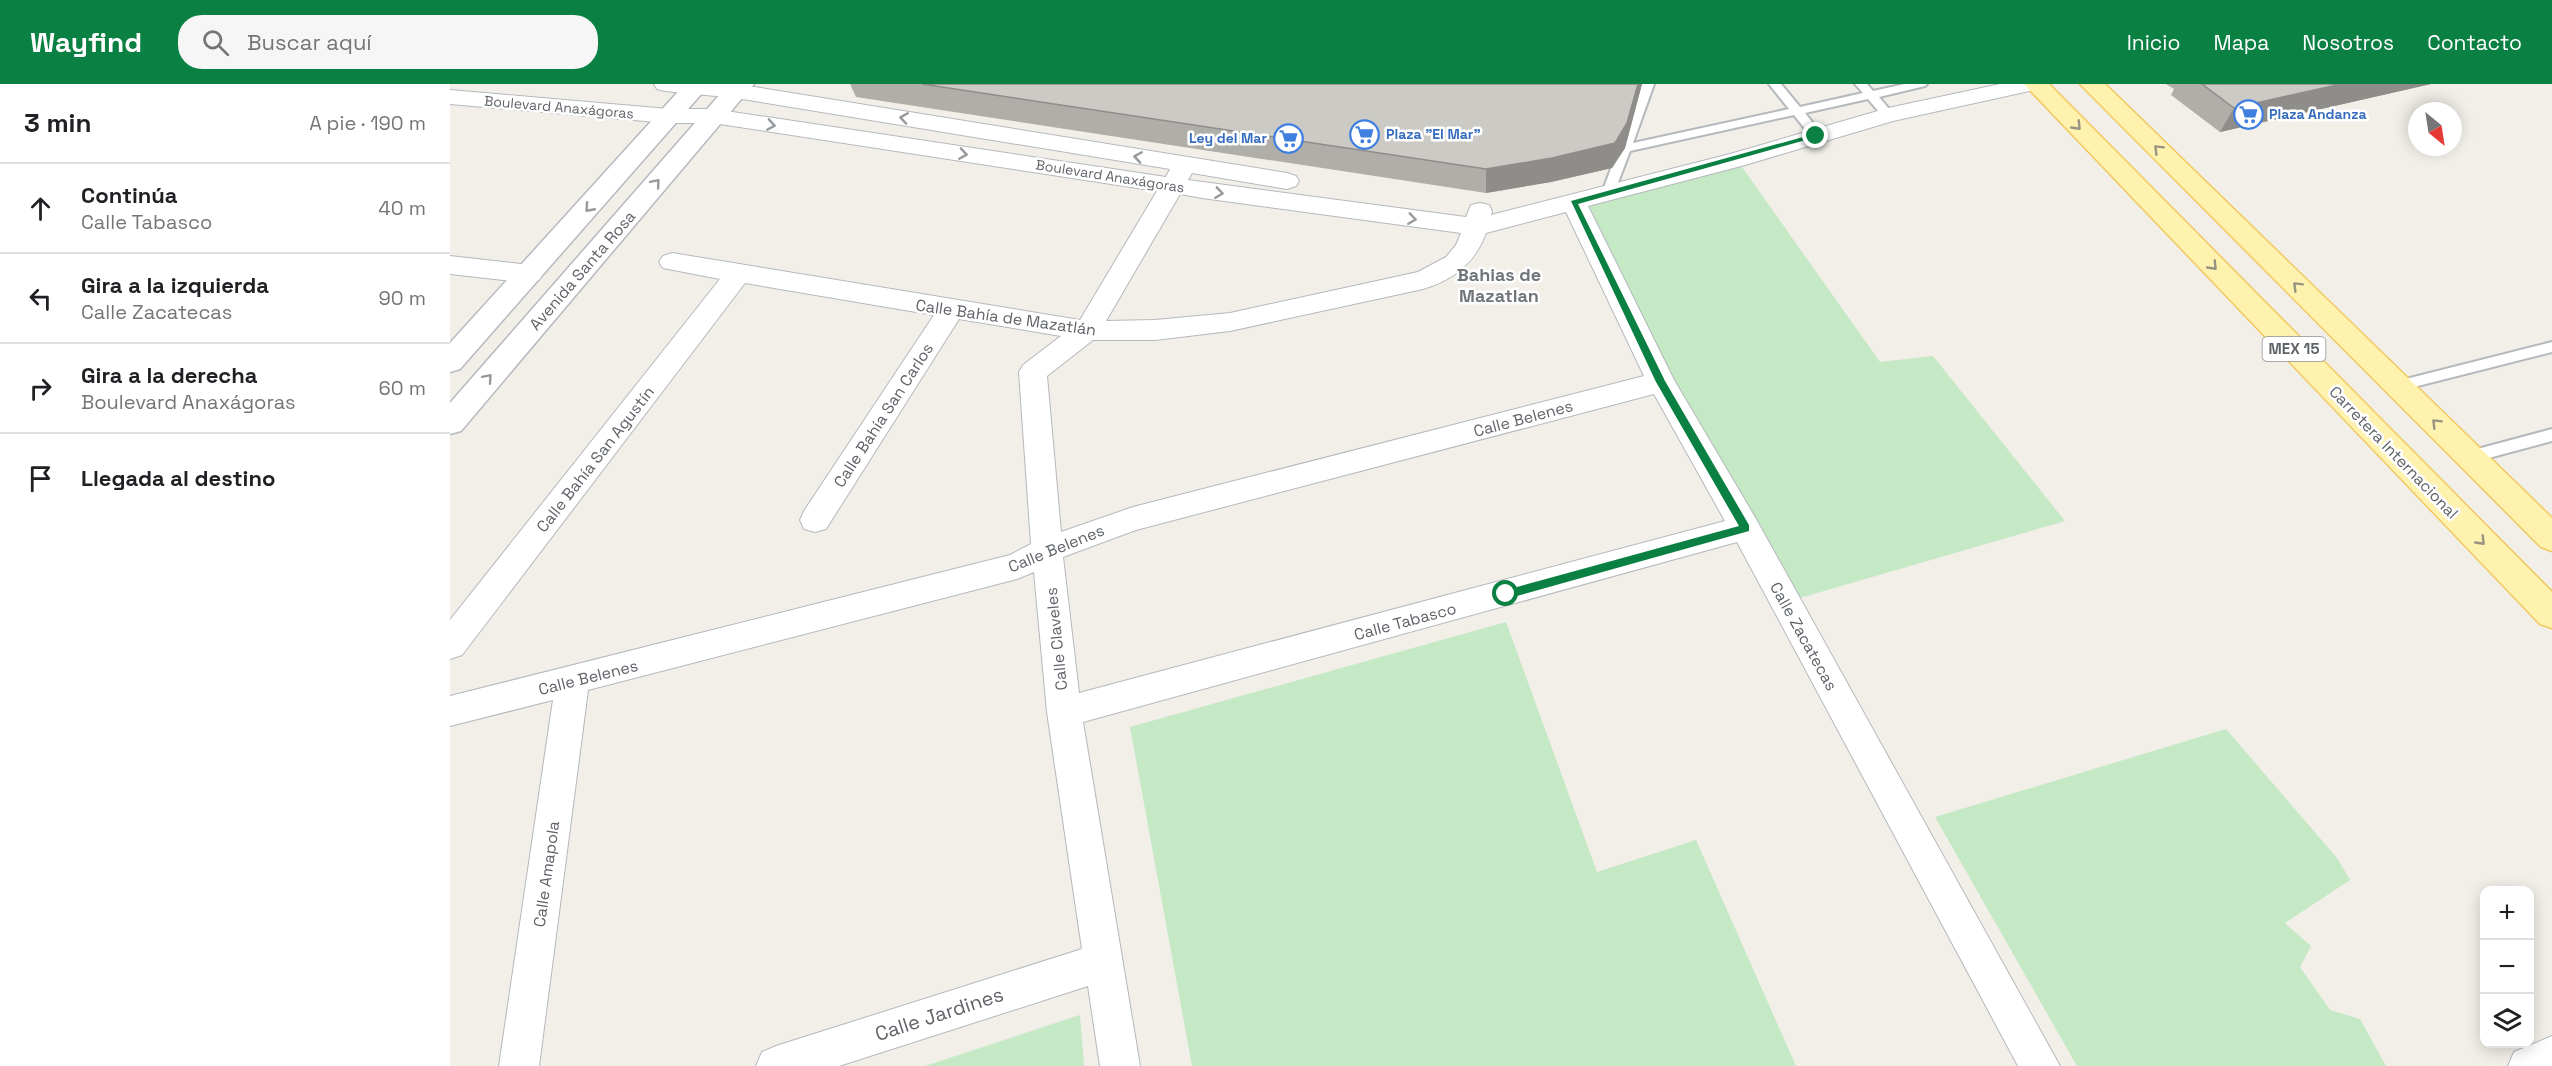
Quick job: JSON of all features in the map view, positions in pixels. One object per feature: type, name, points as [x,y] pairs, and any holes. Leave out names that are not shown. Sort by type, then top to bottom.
[{"type":"main road","name":"Carretera Internacional","points":[[2034,84],[2552,614]]},
{"type":"main road","name":"MEX 15","points":[[2092,84],[2552,537]]},
{"type":"main road","points":[[450,362],[697,85]]},
{"type":"main road","name":"Avenida Santa Rosa","points":[[450,423],[739,87]]},
{"type":"street","points":[[665,84],[739,87]]},
{"type":"street","name":"Boulevard Anaxágoras","points":[[713,116],[1179,175],[1478,219],[1507,218],[1574,203],[1737,160],[1888,115],[2034,84]]},
{"type":"street","name":"Boulevard Anaxágoras","points":[[739,87],[1179,175]]},
{"type":"street","name":"Boulevard Anaxágoras","points":[[450,98],[668,116]]},
{"type":"street","points":[[668,116],[713,116]]},
{"type":"street","name":"Calle Claveles","points":[[1120,1066],[1064,712],[1047,550],[1033,372],[1087,331],[1179,175]]},
{"type":"street","name":"Calle Zacatecas","points":[[1574,203],[1661,382],[1745,528],[2040,1066]]},
{"type":"street","name":"Calle Bahía de Mazatlán","points":[[672,262],[1087,331],[1155,330],[1230,322],[1423,280],[1443,273],[1457,262],[1478,219]]},
{"type":"street","points":[[450,265],[530,274]]},
{"type":"street","name":"Calle Bahía San Agustín","points":[[450,645],[739,272]]},
{"type":"street","name":"Calle Bahía San Carlos","points":[[815,520],[951,310]]},
{"type":"street","name":"Calle Belenes","points":[[450,711],[572,682],[1017,566],[1047,550],[1133,519],[1661,382]]},
{"type":"street","name":"Calle Tabasco","points":[[1064,712],[1745,528]]},
{"type":"street","name":"Calle Amapola","points":[[519,1066],[572,682]]},
{"type":"street","name":"Calle Jardines","points":[[776,1066],[1103,962]]},
{"type":"street","points":[[2528,1066],[2552,1056]]},
{"type":"lane","points":[[1608,193],[1648,84]]},
{"type":"lane","points":[[1774,84],[1816,136]]},
{"type":"lane","points":[[1861,84],[1888,115]]},
{"type":"lane","points":[[1625,148],[1920,84]]},
{"type":"lane","points":[[2398,386],[2552,347]]},
{"type":"lane","points":[[2470,457],[2552,435]]},
{"type":"green space","points":[[1737,160],[1880,362],[1933,356],[2065,521],[1786,602],[1574,203]]},
{"type":"green space","points":[[1506,622],[1597,872],[1696,840],[1796,1066],[1192,1066],[1130,727]]},
{"type":"green space","points":[[2226,729],[2337,858],[2350,880],[2285,923],[2311,946],[2300,967],[2330,1010],[2360,1019],[2386,1066],[2077,1066],[1935,817]]},
{"type":"green space","points":[[1080,1015],[1084,1066],[925,1066]]},
{"type":"building","name":"Plaza \"El Mar\"","points":[[922,84],[1638,84],[1627,123],[1615,143],[1552,158],[1486,169]]},
{"type":"building","points":[[2202,84],[2341,84],[2234,108]]},
{"type":"place","name":"Plaza Andanza","points":[[2248,114]]},
{"type":"place","name":"Plaza \"El Mar\"","points":[[1365,134]]},
{"type":"place","name":"Ley del Mar","points":[[1288,138]]},
{"type":"district","name":"Bahias de Mazatlan","points":[[1499,285]]},
{"type":"route","points":[[1506,594],[1745,528],[1661,382],[1574,203],[1737,160],[1816,136]]}]
